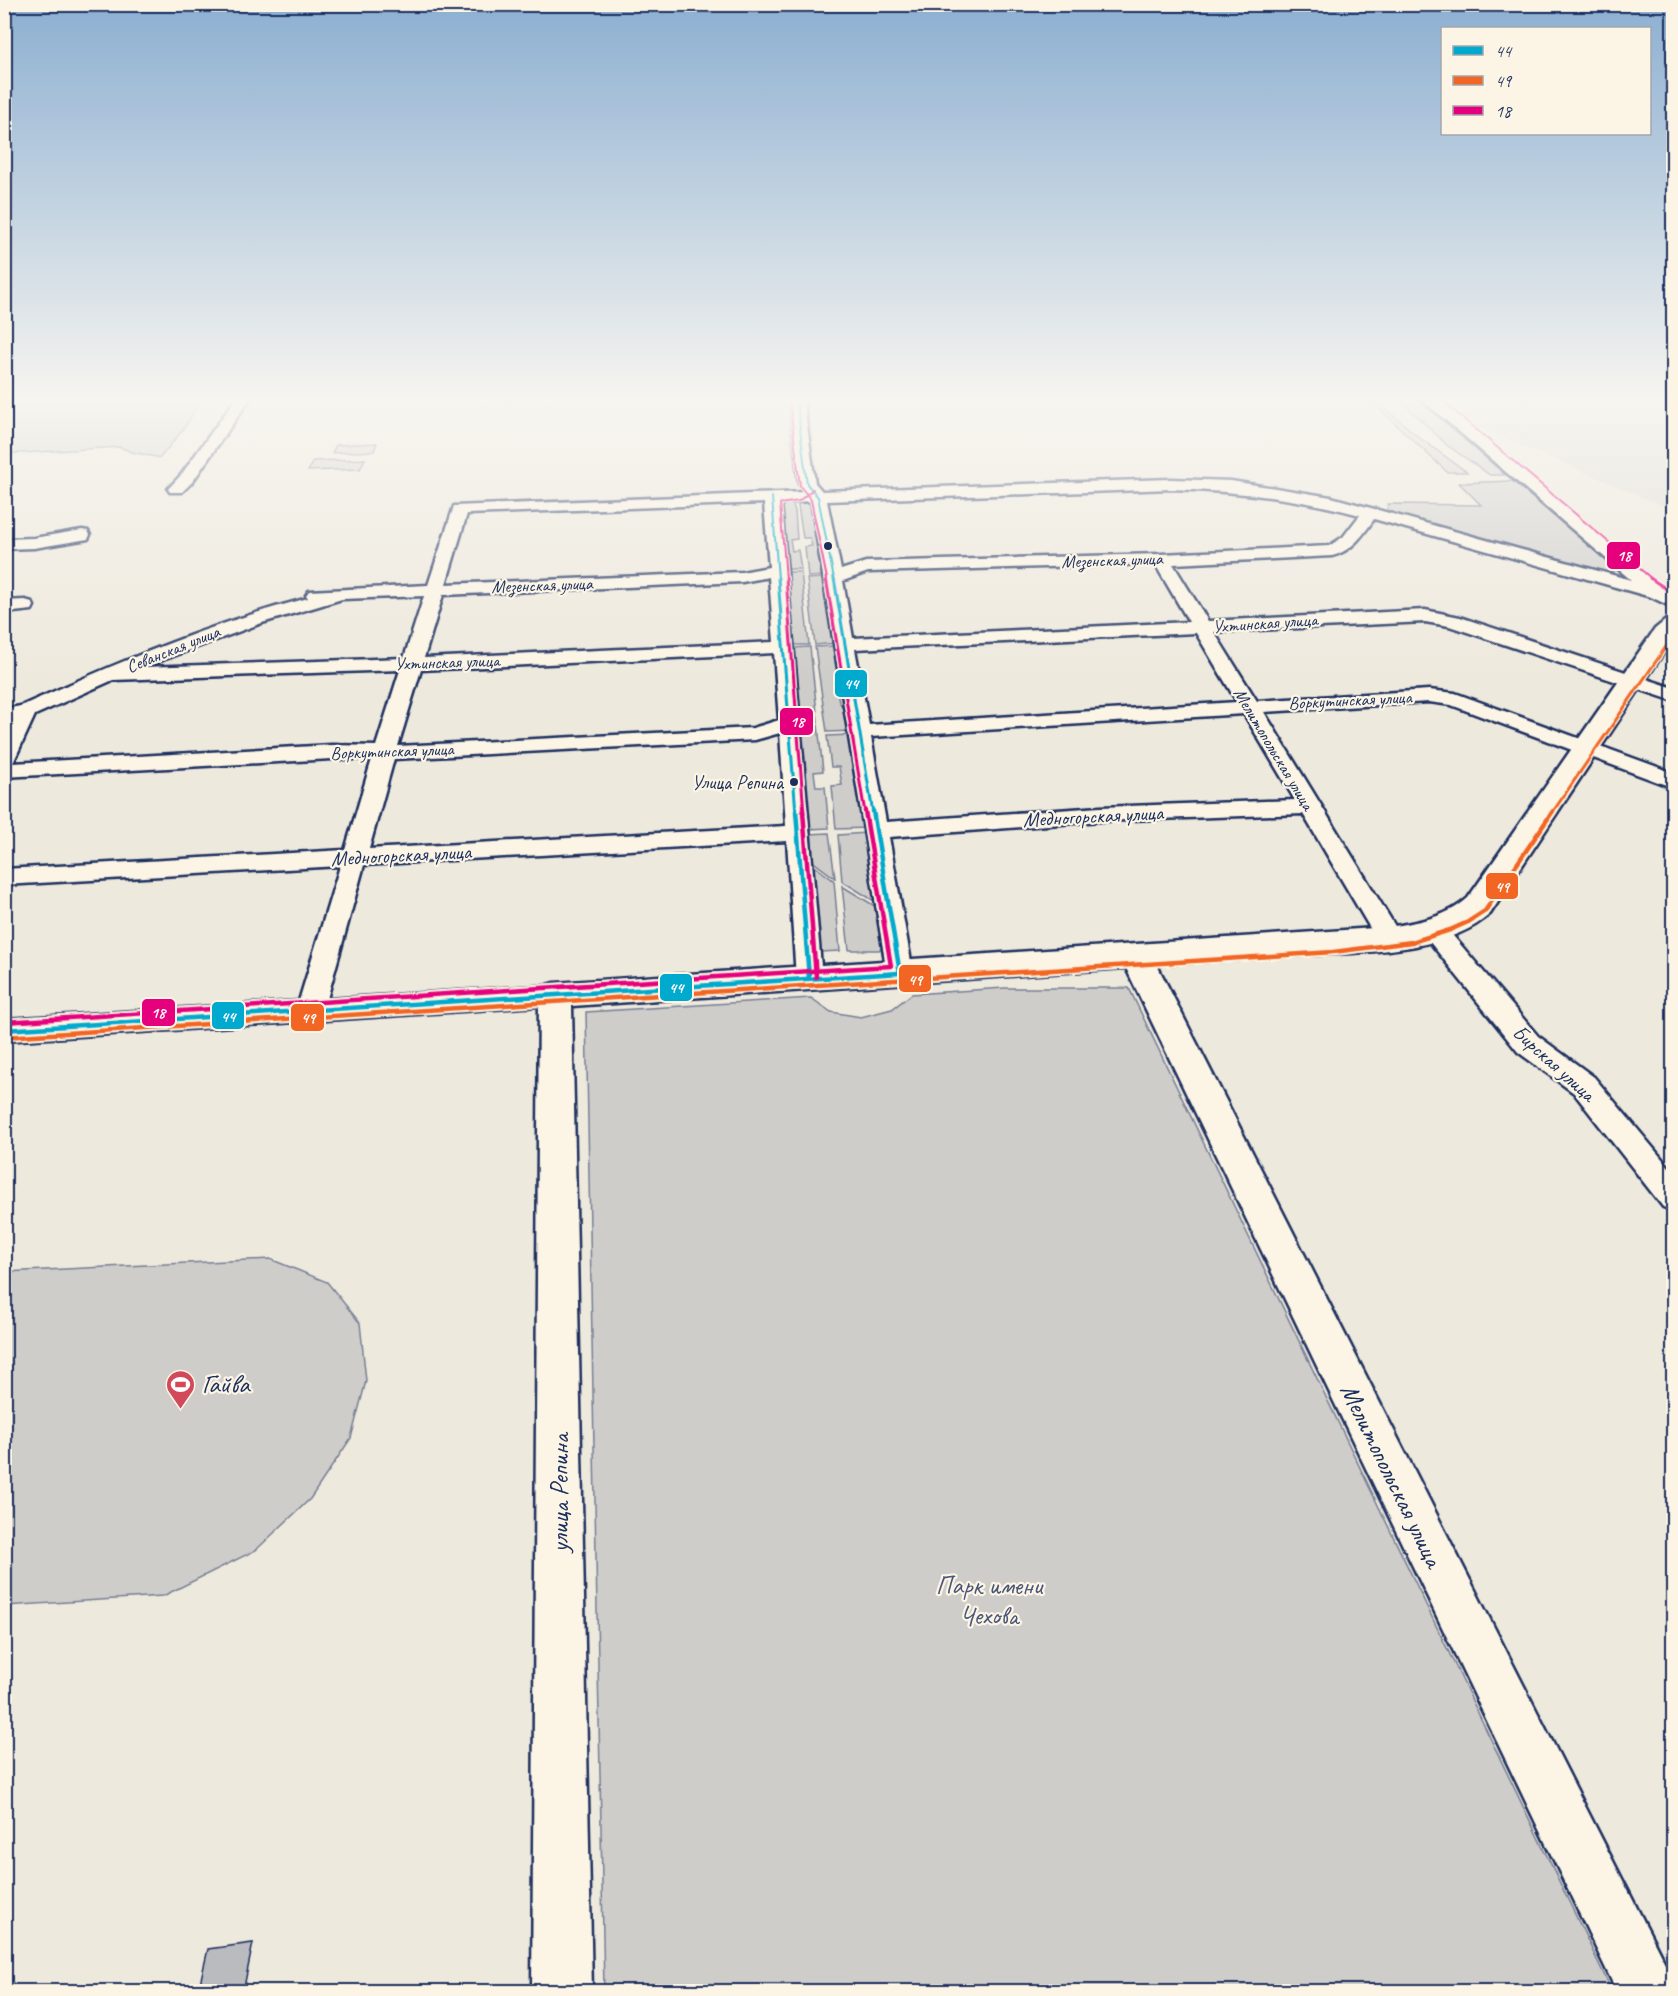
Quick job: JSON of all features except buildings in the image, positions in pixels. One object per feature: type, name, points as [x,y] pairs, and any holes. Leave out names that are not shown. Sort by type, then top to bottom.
[{"type":"main road","points":[[555,995],[1137,957],[1389,938],[1434,930],[1469,915],[1479,906],[1663,633],[1674,625]]},
{"type":"main road","name":"Мелитопольская улица","points":[[1137,957],[1648,1992]]},
{"type":"main road","name":"улица Репина","points":[[555,995],[562,1992]]},
{"type":"street","points":[[797,490],[782,647],[809,978]]},
{"type":"street","points":[[310,1010],[385,753],[460,509],[797,494],[953,490]]},
{"type":"street","points":[[1263,490],[1331,502],[1657,593]]},
{"type":"street","points":[[1536,490],[1657,593],[1674,603]]},
{"type":"street","points":[[797,494],[844,644],[900,973]]},
{"type":"street","name":"Мезенская улица","points":[[840,576],[866,567],[1161,559],[1332,551],[1342,548],[1348,542],[1370,513]]},
{"type":"street","points":[[4,544],[34,543],[82,535]]},
{"type":"street","name":"Мелитопольская улица","points":[[1161,559],[1389,938]]},
{"type":"street","name":"Мезенская улица","points":[[315,595],[742,577],[768,572]]},
{"type":"street","name":"Севанская улица","points":[[4,715],[26,711],[158,653],[249,620],[346,593]]},
{"type":"street","points":[[4,607],[25,606]]},
{"type":"street","name":"Ухтинская улица","points":[[844,644],[1400,615],[1425,616],[1453,621],[1674,695]]},
{"type":"street","name":"Ухтинская улица","points":[[112,674],[413,664],[782,647]]},
{"type":"street","name":"Воркутинская улица","points":[[868,731],[1249,706],[1437,697],[1455,699],[1674,781]]},
{"type":"street","points":[[4,760],[26,711]]},
{"type":"street","name":"Воркутинская улица","points":[[4,770],[332,752],[385,753],[755,734],[778,726]]},
{"type":"street","name":"Медногорская улица","points":[[876,830],[1100,814],[1309,807]]},
{"type":"street","name":"Медногорская улица","points":[[4,877],[798,834]]},
{"type":"street","name":"Бирская улица","points":[[1434,930],[1528,1044],[1584,1085],[1674,1197]]},
{"type":"street","points":[[4,1030],[555,995]]},
{"type":"shaded area","points":[[1626,490],[1673,490],[1673,510]]},
{"type":"green space","points":[[1466,490],[1523,490],[1609,563],[1615,573],[1604,575],[1387,512],[1388,504],[1481,505]]},
{"type":"green space","points":[[797,499],[813,503],[825,576],[808,577],[805,547],[812,546],[810,538],[803,538]]},
{"type":"green space","points":[[791,500],[795,511],[797,539],[790,540],[792,551],[798,550],[801,569],[784,569],[780,505]]},
{"type":"green space","points":[[785,572],[801,572],[809,645],[791,645]]},
{"type":"green space","points":[[825,578],[837,643],[815,645],[807,579]]},
{"type":"green space","points":[[837,646],[840,663],[835,678],[839,702],[847,712],[852,731],[827,732],[815,647]]},
{"type":"green space","points":[[810,647],[818,722],[799,723],[792,648]]},
{"type":"green space","points":[[818,725],[823,771],[814,772],[816,787],[825,787],[829,828],[809,829],[799,726]]},
{"type":"green space","points":[[851,735],[867,828],[836,829],[832,786],[842,785],[839,767],[831,767],[827,736]]},
{"type":"green space","points":[[829,833],[835,878],[811,860],[809,834]]},
{"type":"green space","points":[[867,833],[879,904],[842,881],[838,835]]},
{"type":"green space","points":[[812,864],[834,881],[840,951],[820,952]]},
{"type":"green space","points":[[842,886],[878,908],[883,946],[879,950],[849,950]]},
{"type":"green space","name":"Парк имени Чехова","points":[[1005,988],[1129,988],[1612,1991],[604,1991],[586,1012],[811,998],[831,1012],[861,1017],[892,1009],[912,994]]},
{"type":"green space","name":"Гайва","points":[[270,1259],[327,1282],[360,1323],[366,1381],[351,1438],[310,1499],[256,1550],[163,1596],[5,1606],[5,1272]]},
{"type":"transit line","name":"18","points":[[4,1022],[891,966],[821,546],[811,500],[803,490]]},
{"type":"transit line","name":"44","points":[[812,490],[818,497],[828,545],[900,973]]},
{"type":"transit line","name":"18","points":[[812,490],[799,501],[780,504],[816,977]]},
{"type":"transit line","name":"18","points":[[1547,490],[1661,587],[1674,594]]},
{"type":"transit line","name":"44","points":[[772,497],[809,978]]},
{"type":"transit line","name":"49","points":[[4,1037],[1333,952],[1412,942],[1450,930],[1485,911],[1674,635]]},
{"type":"transit line","name":"44","points":[[4,1030],[900,973]]},
{"type":"place","name":"Улица Репина","points":[[794,782]]},
{"type":"place","name":"Гайва","points":[[181,1410]]}]
